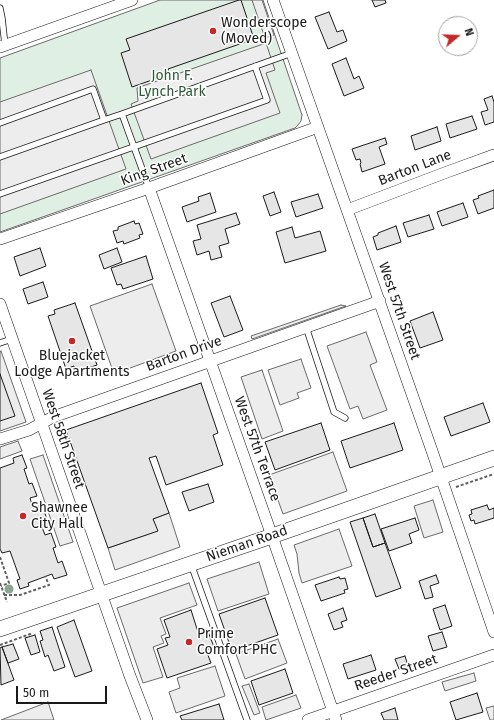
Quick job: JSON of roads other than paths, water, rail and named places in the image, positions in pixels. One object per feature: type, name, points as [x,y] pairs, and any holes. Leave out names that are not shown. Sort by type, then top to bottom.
[{"type":"main road","name":"Nieman Road","points":[[0,629],[494,458]]},
{"type":"street","points":[[3,46],[132,0]]},
{"type":"street","name":"West 57th Street","points":[[273,0],[380,301],[494,632]]},
{"type":"street","name":"King Street","points":[[0,239],[149,188],[318,127]]},
{"type":"street","name":"Barton Lane","points":[[347,210],[494,155]]},
{"type":"street","name":"West 57th Terrace","points":[[149,188],[334,716]]},
{"type":"street","name":"Barton Drive","points":[[0,440],[29,430],[53,417],[380,301]]},
{"type":"street","name":"West 58th Street","points":[[0,304],[130,676],[147,720]]},
{"type":"street","name":"Reeder Street","points":[[308,720],[334,716],[494,655]]},
{"type":"lane","points":[[0,8],[2,18],[3,46]]},
{"type":"lane","points":[[0,157],[292,53]]},
{"type":"lane","points":[[0,194],[267,100],[255,66]]},
{"type":"lane","points":[[0,123],[93,89],[104,120]]},
{"type":"lane","points":[[122,114],[149,188]]},
{"type":"lane","points":[[306,327],[334,412],[345,418]]},
{"type":"lane","points":[[0,343],[12,339]]},
{"type":"lane","points":[[191,564],[247,720]]},
{"type":"place","name":"Wonderscope (Moved)","points":[[213,31]]},
{"type":"place","name":"Bluejacket Lodge Apartments","points":[[72,341]]},
{"type":"place","name":"Shawnee City Hall","points":[[23,516]]},
{"type":"place","name":"Prime Comfort PHC","points":[[189,642]]},
{"type":"park label","name":"John F. Lynch Park","points":[[172,84]]}]
